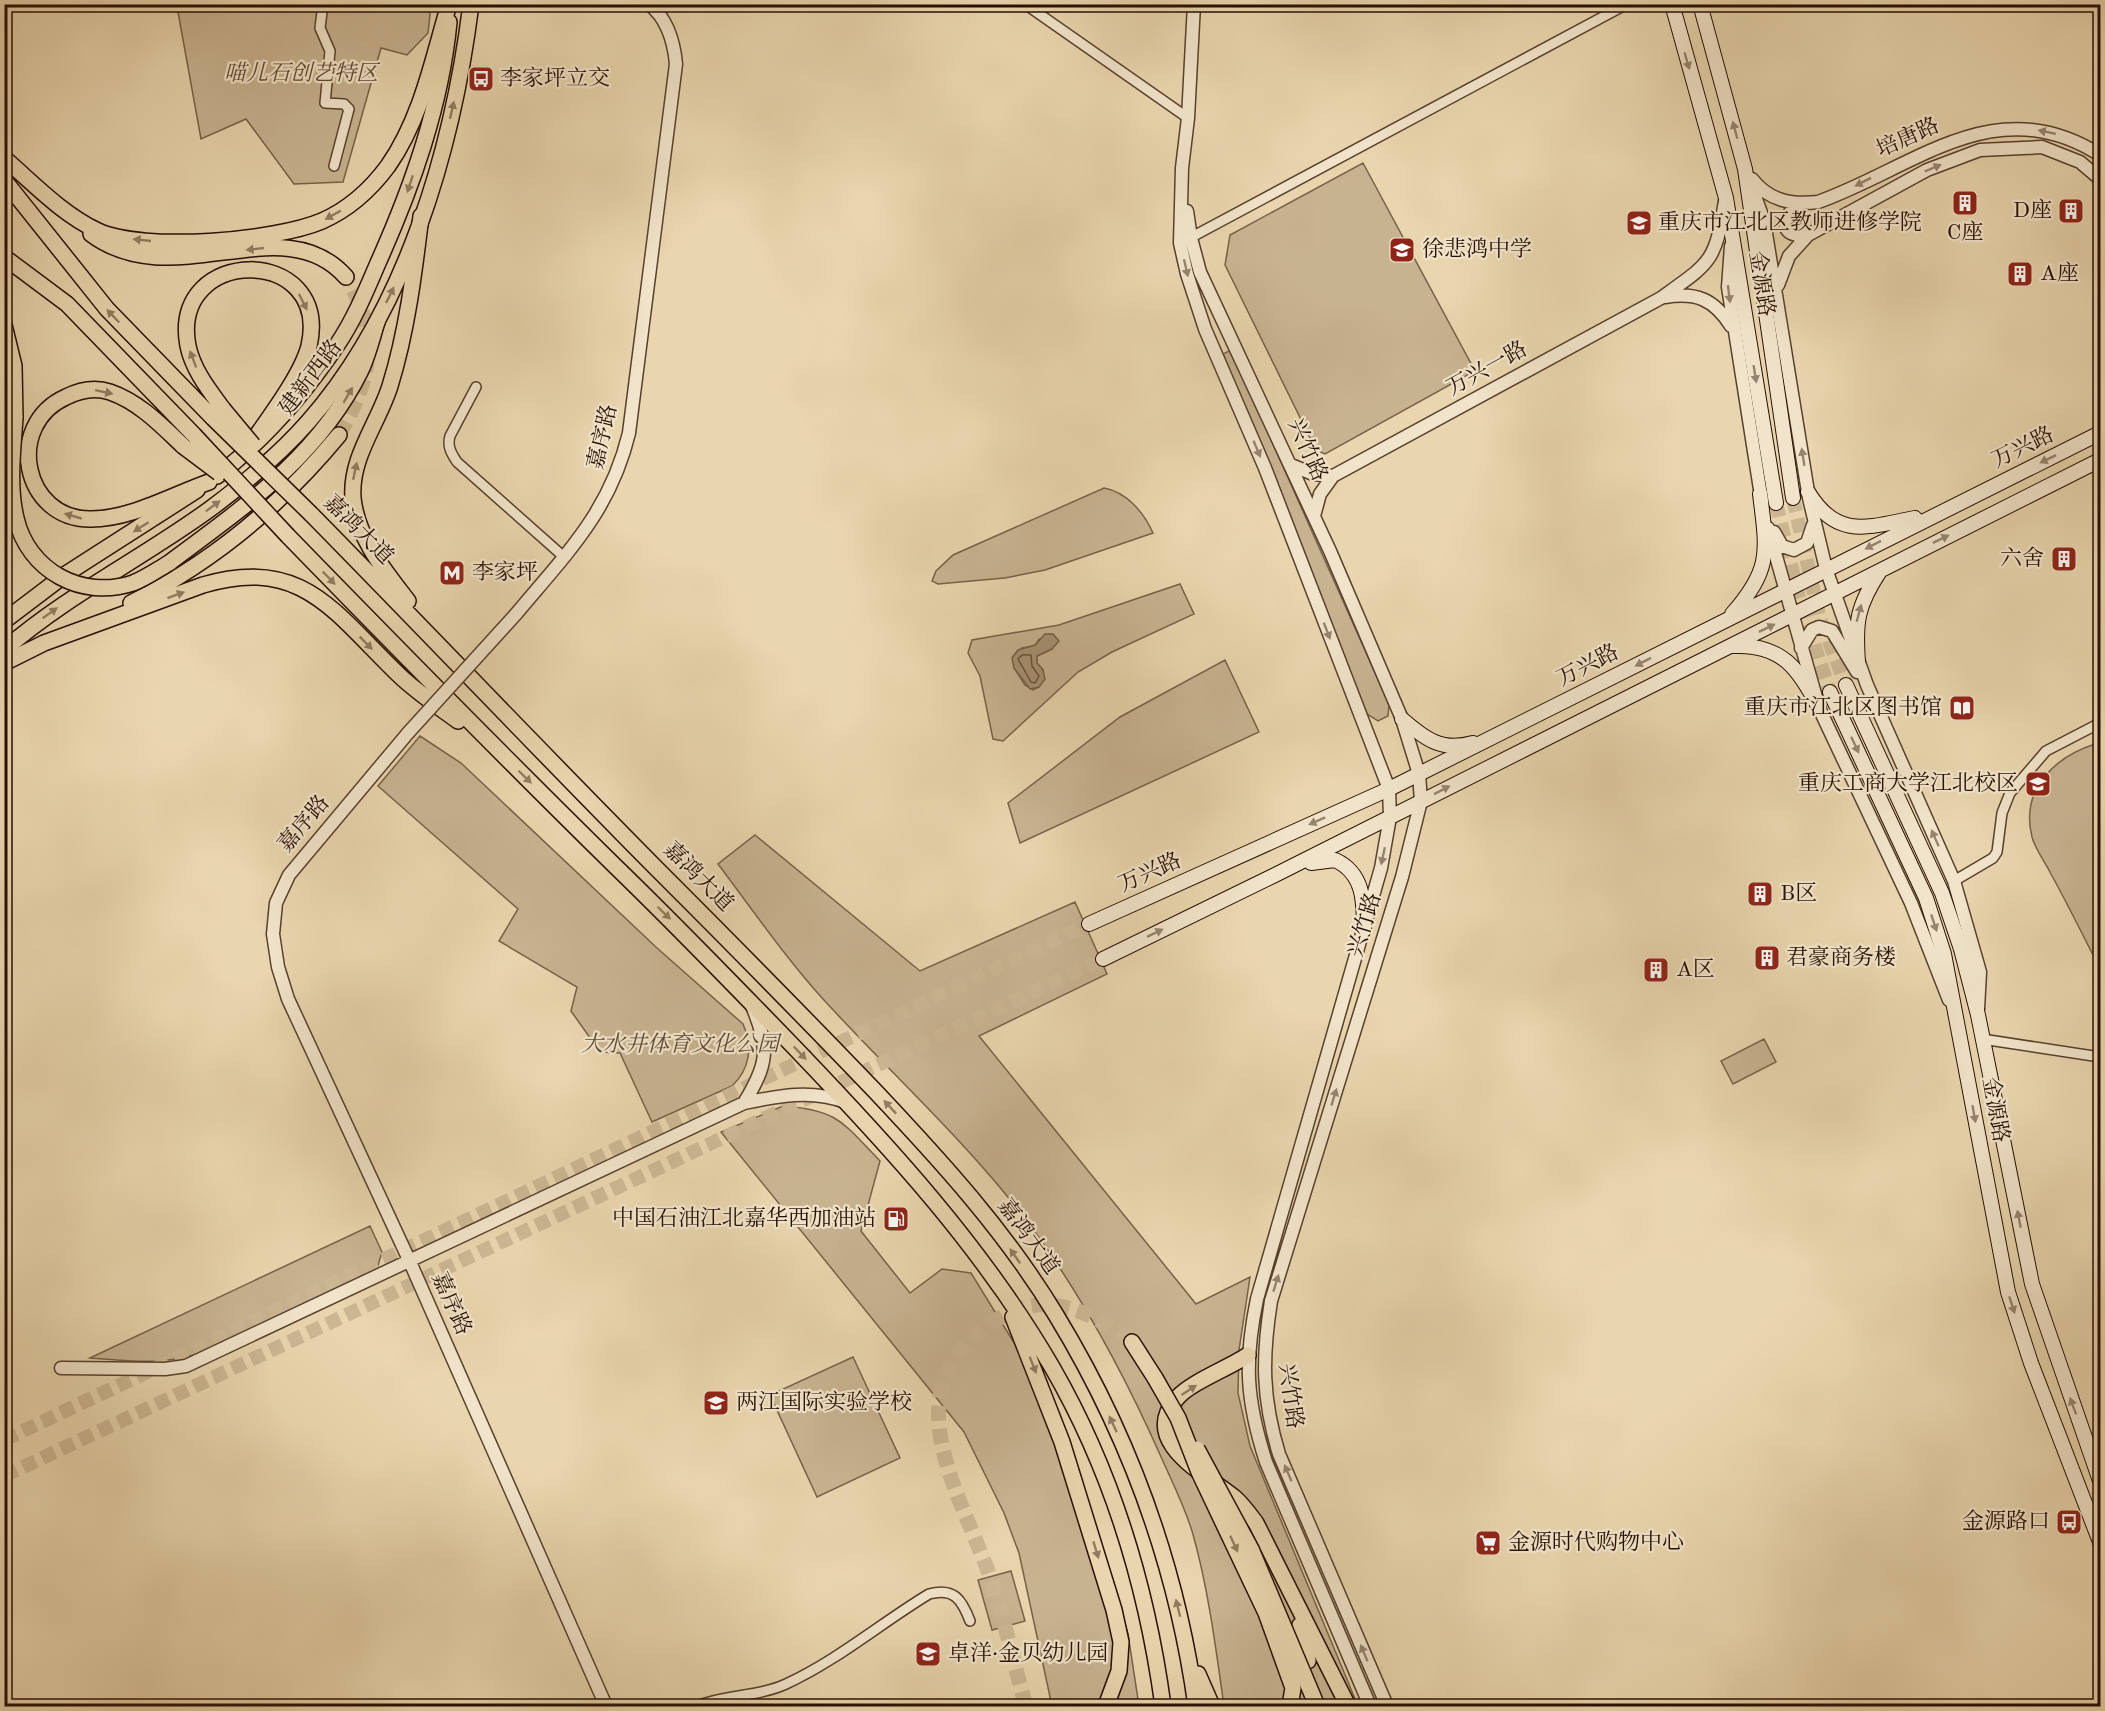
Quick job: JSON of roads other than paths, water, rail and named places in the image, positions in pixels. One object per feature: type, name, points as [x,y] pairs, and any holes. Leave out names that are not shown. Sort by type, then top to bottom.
[{"type":"main road","points":[[67,213],[109,235],[168,242],[289,231],[334,214],[368,189],[394,156],[422,96],[450,4]]},
{"type":"main road","name":"建新西路","points":[[4,621],[66,574],[208,482],[245,453],[293,404],[321,367],[338,343],[371,279],[404,203],[443,65],[450,4]]},
{"type":"main road","name":"建新西路","points":[[4,650],[66,602],[210,509],[260,468],[286,445],[326,399],[356,359],[395,285],[421,216],[453,109],[471,4]]},
{"type":"main road","name":"金源路","points":[[1672,4],[1725,198],[1776,503]]},
{"type":"main road","name":"金源路","points":[[1700,4],[1745,169],[1793,498]]},
{"type":"main road","points":[[4,158],[103,242],[139,256],[170,259],[258,248],[288,248],[327,259],[346,277]]},
{"type":"main road","name":"嘉鸿大道","points":[[4,180],[99,301],[218,413],[311,514],[812,1025],[948,1169],[991,1221],[1054,1312],[1113,1424],[1142,1491],[1188,1647],[1196,1707]]},
{"type":"main road","points":[[421,216],[413,287],[399,354],[389,389],[357,462],[353,499],[362,529],[380,563],[444,649]]},
{"type":"main road","points":[[4,257],[67,304],[189,440],[250,496],[501,754],[695,944],[847,1102],[923,1186],[1003,1292],[1054,1370],[1114,1502],[1140,1578],[1156,1650],[1163,1707]]},
{"type":"main road","points":[[218,413],[192,359],[187,334],[191,309],[200,291],[229,272],[249,268],[271,271],[289,281],[301,297],[310,317],[310,338],[297,373],[245,453]]},
{"type":"main road","points":[[4,325],[14,366],[15,417],[11,469],[16,518],[22,536],[40,564],[66,581],[96,589],[132,583],[169,563],[267,490],[312,445],[336,414],[362,368],[377,322]]},
{"type":"main road","points":[[189,440],[135,405],[110,392],[86,390],[61,399],[39,417],[31,435],[28,456],[32,478],[44,498],[53,507],[76,518],[91,519],[125,513],[208,482]]},
{"type":"main road","name":"万兴路","points":[[1089,924],[1389,789],[1904,529],[2100,433]]},
{"type":"main road","points":[[4,663],[154,591],[226,543],[297,484],[339,435]]},
{"type":"main road","name":"万兴路","points":[[1102,959],[1275,875],[2100,460]]},
{"type":"main road","points":[[1808,492],[1826,517],[1854,526],[1871,527],[1932,515]]},
{"type":"main road","points":[[1727,620],[1749,594],[1765,558],[1766,541],[1760,494]]},
{"type":"main road","points":[[1904,529],[1899,538],[1901,547],[1909,551],[1918,550]]},
{"type":"main road","points":[[1858,662],[1855,629],[1862,603],[1882,568]]},
{"type":"main road","points":[[44,644],[224,579],[262,576],[282,579],[298,585],[327,606],[403,679],[501,754]]},
{"type":"main road","points":[[1729,646],[1752,645],[1785,659],[1799,673],[1819,708]]},
{"type":"main road","points":[[1671,648],[1685,647],[1690,652],[1689,660],[1673,674]]},
{"type":"main road","name":"金源路","points":[[1846,685],[1942,893],[1978,1015],[2032,1284],[2097,1463],[2100,1481]]},
{"type":"main road","name":"金源路","points":[[1830,692],[1926,898],[1944,954],[2008,1292],[2031,1363],[2100,1542]]},
{"type":"main road","points":[[1402,719],[1425,740],[1439,746],[1460,746],[1498,735]]},
{"type":"main road","points":[[1275,875],[1318,860],[1335,860],[1342,863],[1353,872],[1360,887],[1364,902],[1364,930]]},
{"type":"main road","points":[[1003,1292],[1062,1442],[1114,1610],[1121,1642],[1119,1671],[1106,1707]]},
{"type":"main road","points":[[1132,1342],[1208,1466],[1251,1549],[1317,1707]]},
{"type":"main road","points":[[1248,1355],[1178,1397],[1169,1410],[1168,1434],[1180,1457],[1237,1499],[1256,1523],[1348,1707]]},
{"type":"main road","points":[[1178,1418],[1199,1472],[1266,1613],[1293,1688],[1290,1707]]},
{"type":"main road","points":[[1294,1602],[1308,1661],[1308,1707]]},
{"type":"main road","points":[[1188,1647],[1212,1707]]},
{"type":"street","points":[[323,4],[320,28],[330,51],[325,103],[344,104],[349,109],[334,166]]},
{"type":"street","name":"嘉序路","points":[[606,1707],[410,1262],[288,999],[278,967],[273,934],[276,903],[290,875],[408,733],[516,614],[564,557],[611,489],[622,462],[629,433],[676,64],[674,42],[665,23],[649,4]]},
{"type":"street","points":[[1025,4],[1188,118]]},
{"type":"street","name":"兴竹路","points":[[1194,4],[1188,118],[1182,168],[1187,274],[1205,329],[1265,468],[1389,789],[1390,817],[1381,868],[1257,1299],[1248,1355],[1248,1387],[1254,1422],[1266,1462],[1370,1707]]},
{"type":"street","points":[[1185,240],[1627,4]]},
{"type":"street","name":"培唐路","points":[[1745,169],[1760,189],[1770,196],[1800,204],[1837,195],[1918,154],[1976,133],[2006,129],[2040,130],[2059,134],[2100,155]]},
{"type":"street","name":"培唐路","points":[[1777,289],[1789,256],[1808,235],[1927,170],[1980,150],[2042,147],[2080,162],[2100,179]]},
{"type":"street","points":[[1745,169],[1764,221],[1777,289],[1808,492],[1833,595],[1867,686],[1954,881],[1980,972],[1978,1015]]},
{"type":"street","name":"万兴一路","points":[[1333,476],[1661,298],[1699,271],[1711,257],[1718,241],[1725,198]]},
{"type":"street","points":[[1800,204],[1789,210],[1785,218],[1785,226],[1790,234],[1797,237],[1808,235]]},
{"type":"street","points":[[1732,236],[1728,287],[1734,331],[1760,494],[1791,616],[1819,708],[1911,903],[1958,1021]]},
{"type":"street","name":"兴竹路","points":[[1185,240],[1314,516],[1402,719],[1419,774],[1421,801],[1398,888],[1271,1301],[1264,1345],[1265,1391],[1269,1421],[1279,1454],[1387,1707]]},
{"type":"street","points":[[1661,298],[1684,294],[1703,299],[1724,314],[1734,331]]},
{"type":"street","points":[[476,387],[450,436],[451,453],[457,462],[564,557]]},
{"type":"street","points":[[1290,465],[1313,474],[1333,476]]},
{"type":"street","points":[[1314,516],[1320,494],[1333,476]]},
{"type":"street","points":[[1760,494],[1778,540],[1787,550],[1794,550],[1807,543],[1813,531],[1813,519]]},
{"type":"street","points":[[1801,648],[1812,630],[1819,627],[1832,631],[1867,686]]},
{"type":"street","points":[[1954,881],[1993,858],[1997,852],[2005,803],[2010,793],[2038,759],[2056,744],[2100,723]]},
{"type":"street","points":[[744,1103],[759,1077],[766,1048],[751,1003]]},
{"type":"street","points":[[1983,1039],[2100,1057]]},
{"type":"street","points":[[61,1368],[165,1369],[186,1366],[744,1103],[795,1095],[826,1095],[847,1102]]},
{"type":"street","points":[[697,1707],[785,1685],[833,1660],[882,1623],[929,1594],[947,1591],[955,1594],[961,1600],[970,1621]]},
{"type":"water","points":[[1045,634],[1053,634],[1059,641],[1052,649],[1037,656],[1037,663],[1043,670],[1045,679],[1039,687],[1030,689],[1014,668],[1012,658],[1018,650],[1035,645]]},
{"type":"tunnel","points":[[339,435],[359,395],[368,357],[368,338],[364,318],[346,277]]},
{"type":"tunnel","points":[[1793,498],[1819,616],[1846,685]]},
{"type":"tunnel","points":[[1776,503],[1800,602],[1830,692]]},
{"type":"tunnel","points":[[4,1440],[1089,924]]},
{"type":"tunnel","points":[[4,1476],[1103,959]]},
{"type":"tunnel","points":[[1026,1706],[994,1588],[960,1502],[940,1434],[939,1401],[948,1370],[968,1342],[1003,1316],[1037,1305],[1054,1305],[1087,1315],[1103,1322],[1132,1342]]},
{"type":"place","name":"李家坪立交","points":[[481,79]]},
{"type":"place","name":"C座","points":[[1965,203]]},
{"type":"place","name":"D座","points":[[2071,211]]},
{"type":"place","name":"重庆市江北区教师进修学院","points":[[1639,223]]},
{"type":"place","name":"徐悲鸿中学","points":[[1402,250]]},
{"type":"place","name":"A座","points":[[2020,274]]},
{"type":"place","name":"六舍","points":[[2064,559]]},
{"type":"place","name":"李家坪","points":[[452,573]]},
{"type":"place","name":"重庆市江北区图书馆","points":[[1962,708]]},
{"type":"place","name":"重庆工商大学江北校区","points":[[2038,784]]},
{"type":"place","name":"B区","points":[[1760,894]]},
{"type":"place","name":"君豪商务楼","points":[[1767,958]]},
{"type":"place","name":"A区","points":[[1656,970]]},
{"type":"place","name":"中国石油江北嘉华西加油站","points":[[896,1219]]},
{"type":"place","name":"两江国际实验学校","points":[[716,1403]]},
{"type":"place","name":"金源路口","points":[[2069,1522]]},
{"type":"place","name":"金源时代购物中心","points":[[1488,1543]]},
{"type":"place","name":"卓洋·金贝幼儿园","points":[[928,1654]]},
{"type":"park label","name":"喵儿石创艺特区","points":[[301,74]]},
{"type":"park label","name":"大水井体育文化公园","points":[[680,1045]]}]
